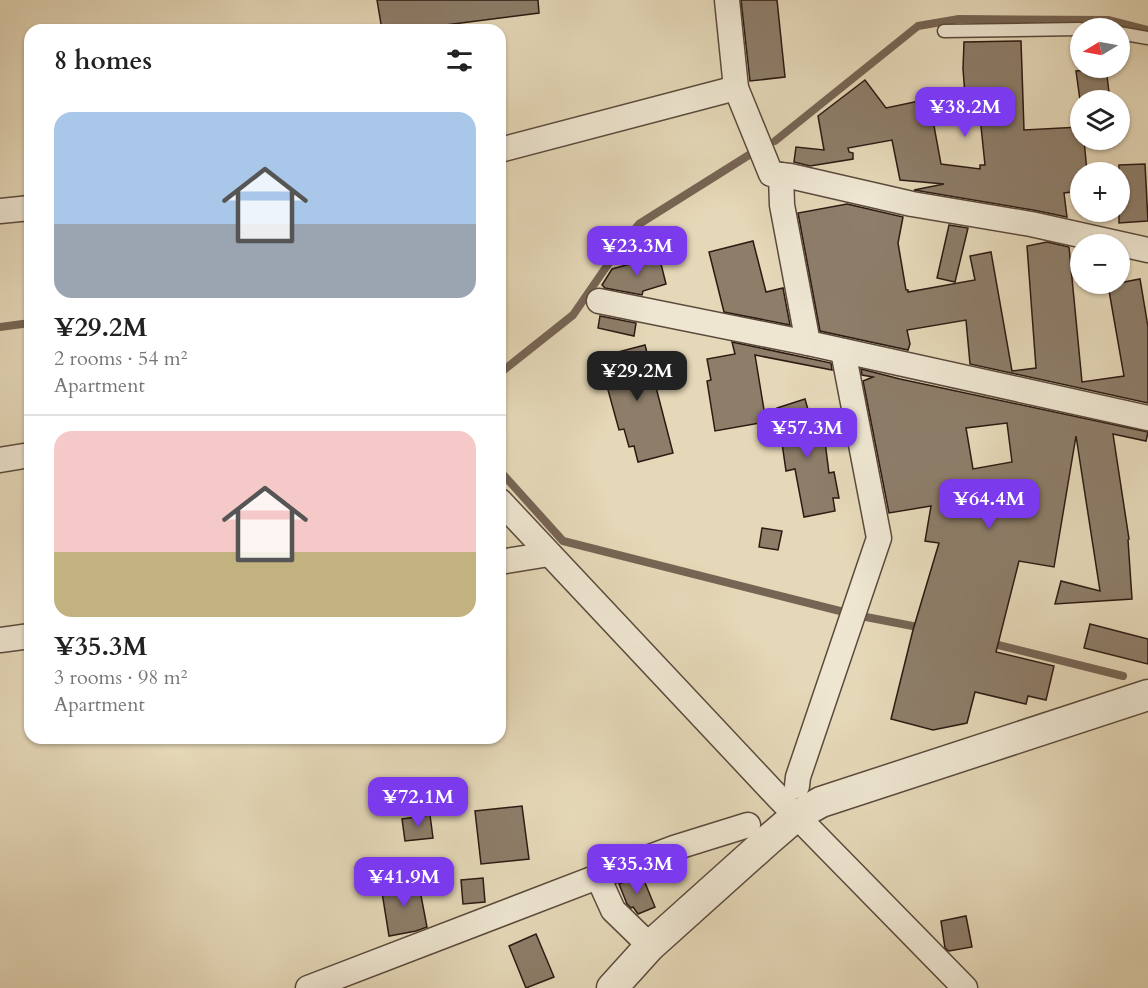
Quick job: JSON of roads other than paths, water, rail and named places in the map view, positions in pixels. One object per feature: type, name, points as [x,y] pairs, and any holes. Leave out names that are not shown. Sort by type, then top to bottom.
[{"type":"street","points":[[727,0],[736,88],[771,174],[790,176],[912,204],[1031,224],[1148,250]]},
{"type":"street","points":[[506,148],[736,88]]},
{"type":"street","points":[[781,175],[782,205],[808,343]]},
{"type":"street","points":[[0,211],[24,209]]},
{"type":"street","points":[[599,302],[808,343],[1148,418]]},
{"type":"street","points":[[797,786],[798,777],[879,538],[843,351]]},
{"type":"street","points":[[0,460],[24,456]]},
{"type":"street","points":[[506,507],[796,816],[965,988]]},
{"type":"street","points":[[506,561],[549,554]]},
{"type":"street","points":[[0,640],[24,637]]},
{"type":"street","points":[[612,988],[650,946],[796,816],[821,802],[1148,695]]},
{"type":"street","points":[[308,988],[674,848],[748,825]]},
{"type":"street","points":[[598,877],[613,910],[650,946]]},
{"type":"lane","points":[[944,31],[1070,30]]},
{"type":"lane","points":[[1130,35],[1148,38]]},
{"type":"waterway","points":[[775,141],[918,26],[959,19],[1108,20],[1148,30]]},
{"type":"waterway","points":[[506,368],[573,315],[620,247],[639,224],[749,155]]},
{"type":"waterway","points":[[0,327],[24,324]]},
{"type":"waterway","points":[[506,478],[563,541],[844,612]]},
{"type":"waterway","points":[[866,617],[923,628]]},
{"type":"waterway","points":[[990,643],[1123,676]]}]
